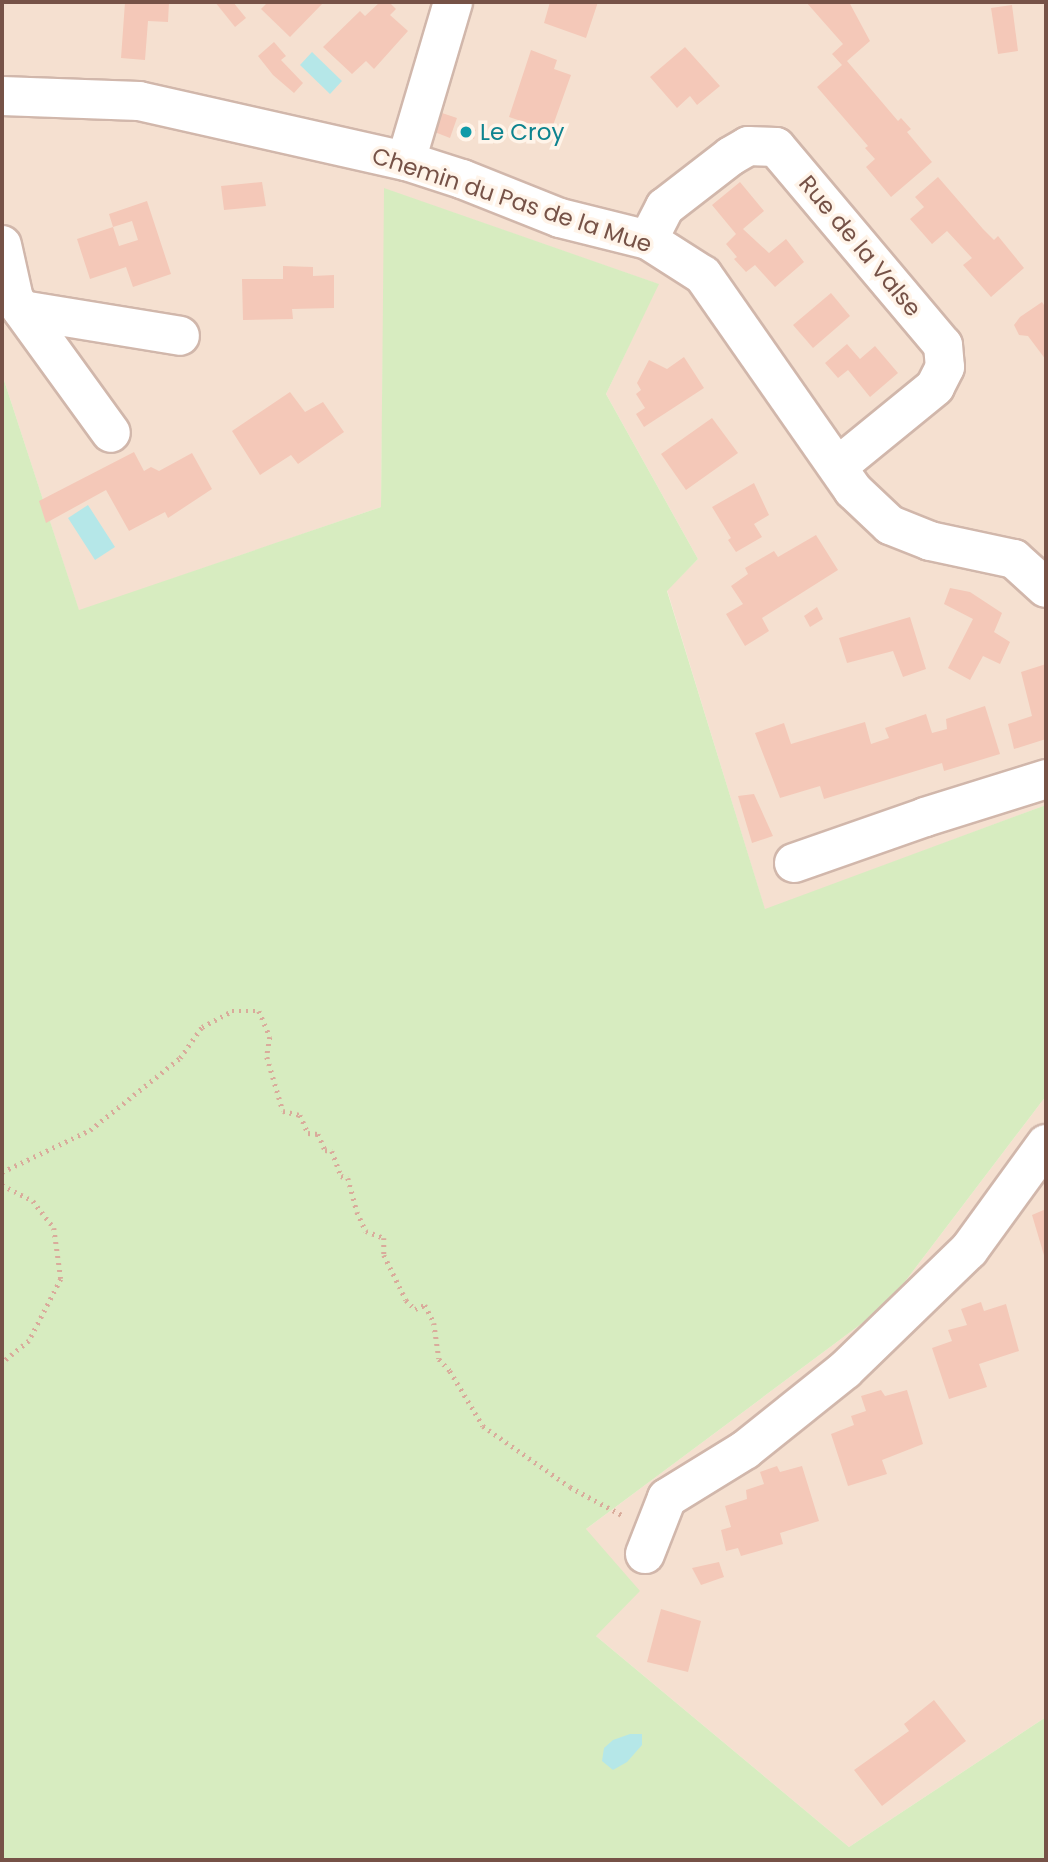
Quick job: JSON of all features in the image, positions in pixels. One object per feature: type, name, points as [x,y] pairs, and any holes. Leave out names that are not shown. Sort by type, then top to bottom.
[{"type":"street","points":[[406,161],[453,2]]},
{"type":"street","name":"Chemin du Pas de la Mue","points":[[2,96],[139,101],[406,161],[462,179],[560,218],[648,240],[703,275],[853,490],[890,525],[930,541],[1014,559],[1046,588]]},
{"type":"street","name":"Rue de la Valse","points":[[648,240],[665,207],[731,156],[748,146],[776,147],[943,345],[945,367],[935,387],[838,466]]},
{"type":"street","points":[[2,245],[14,299],[111,433]]},
{"type":"street","points":[[22,310],[180,336]]},
{"type":"street","points":[[794,863],[925,817],[1046,779]]},
{"type":"street","points":[[650,1541],[667,1498],[745,1450],[845,1370],[969,1250],[1046,1144]]},
{"type":"path","points":[[2,1172],[90,1130],[114,1108],[180,1058],[202,1027],[232,1011],[259,1011],[270,1038],[267,1057],[283,1111],[300,1115],[308,1133],[318,1134],[325,1150],[332,1151],[341,1176],[348,1178],[357,1212],[366,1231],[384,1238],[384,1255],[406,1300],[415,1310],[425,1305],[434,1322],[439,1359],[450,1371],[483,1426],[570,1487],[635,1523],[650,1541]]},
{"type":"path","points":[[2,1185],[33,1201],[54,1228],[61,1279],[29,1340],[2,1363]]},
{"type":"shaded area","points":[[2,2],[1046,2],[1046,805],[765,910],[667,590],[698,559],[606,394],[658,284],[385,189],[381,507],[79,611],[2,374]]},
{"type":"shaded area","points":[[1046,1096],[1046,1717],[849,1847],[596,1636],[586,1529],[888,1304]]},
{"type":"green space","points":[[384,188],[659,284],[606,394],[698,559],[667,591],[765,909],[1046,805],[1046,1096],[888,1304],[586,1529],[640,1591],[596,1636],[849,1847],[1046,1717],[1046,1860],[2,1860],[2,374],[79,610],[381,507]]},
{"type":"water","points":[[312,52],[342,81],[330,94],[300,65]]},
{"type":"water","points":[[88,505],[115,547],[95,560],[68,518]]},
{"type":"water","points":[[630,1734],[642,1734],[642,1745],[627,1762],[613,1770],[602,1761],[604,1748],[613,1740]]},
{"type":"building","points":[[125,2],[169,2],[168,22],[148,21],[145,60],[121,58]]},
{"type":"building","points":[[215,2],[233,2],[246,18],[235,27]]},
{"type":"building","points":[[268,2],[324,2],[290,37],[261,9]]},
{"type":"building","points":[[380,2],[389,2],[396,9],[390,15],[408,31],[374,69],[366,61],[352,74],[323,47],[360,11],[365,16]]},
{"type":"building","points":[[550,2],[598,2],[586,38],[544,23]]},
{"type":"building","points":[[806,2],[849,2],[870,41],[847,61],[898,121],[901,118],[911,129],[907,132],[932,162],[891,197],[866,167],[875,159],[865,148],[868,146],[817,87],[842,65],[832,54],[843,44]]},
{"type":"building","points":[[1012,5],[1018,51],[998,54],[991,8]]},
{"type":"building","points":[[274,42],[286,56],[281,60],[303,83],[294,93],[273,75],[258,56]]},
{"type":"building","points":[[685,47],[720,86],[697,105],[690,96],[677,108],[650,77]]},
{"type":"building","points":[[531,50],[557,60],[554,69],[571,75],[551,131],[509,117]]},
{"type":"building","points":[[439,112],[457,118],[450,138],[432,131]]},
{"type":"building","name":"Le Croy","points":[[459,125],[476,130],[474,139],[457,133]]},
{"type":"building","points":[[938,177],[994,240],[998,236],[1024,268],[991,297],[963,265],[972,258],[947,231],[932,244],[910,219],[924,207],[915,197]]},
{"type":"building","points":[[262,182],[266,206],[224,210],[221,186]]},
{"type":"building","points":[[740,182],[764,211],[743,229],[769,253],[786,239],[804,262],[775,287],[755,265],[746,272],[734,259],[737,257],[726,244],[736,234],[712,205]]},
{"type":"building","points":[[147,201],[171,274],[133,287],[126,267],[90,279],[77,239],[113,227],[109,214]],"holes":[[[132,221],[138,240],[119,246],[113,227]]]},
{"type":"building","points":[[283,266],[313,267],[313,276],[334,275],[334,308],[292,309],[293,319],[243,320],[242,279],[283,279]]},
{"type":"building","points":[[831,293],[850,316],[813,348],[793,325]]},
{"type":"building","points":[[1042,302],[1046,308],[1046,360],[1028,336],[1019,335],[1014,325],[1020,317]]},
{"type":"building","points":[[847,344],[860,359],[875,346],[898,373],[870,397],[848,370],[838,378],[825,363]]},
{"type":"building","points":[[684,357],[704,388],[644,427],[636,414],[645,408],[636,394],[641,390],[637,383],[649,360],[667,369]]},
{"type":"building","points":[[290,392],[305,412],[323,402],[344,432],[298,464],[291,455],[260,475],[232,431]]},
{"type":"building","points":[[712,418],[738,453],[686,490],[661,454]]},
{"type":"building","points":[[134,452],[144,471],[151,467],[159,471],[192,453],[212,489],[168,518],[165,512],[129,531],[106,490],[46,523],[39,501]]},
{"type":"building","points":[[754,483],[769,515],[754,524],[762,537],[736,552],[728,540],[731,538],[712,507]]},
{"type":"building","points":[[816,535],[838,570],[762,618],[769,631],[745,646],[726,614],[743,604],[731,586],[748,574],[745,568],[774,551],[778,557]]},
{"type":"building","points":[[950,588],[970,592],[1002,613],[994,632],[1010,642],[1000,664],[983,656],[970,680],[948,668],[973,619],[944,604]]},
{"type":"building","points":[[817,607],[823,619],[810,627],[804,616]]},
{"type":"building","points":[[910,617],[926,669],[903,677],[893,651],[847,663],[839,638]]},
{"type":"building","points":[[1046,664],[1046,739],[1014,749],[1008,724],[1032,716],[1021,672]]},
{"type":"building","points":[[985,706],[1000,754],[944,771],[942,763],[824,799],[820,786],[780,798],[755,733],[784,723],[791,744],[865,722],[871,744],[889,738],[885,728],[926,714],[932,733],[947,729],[946,719]]},
{"type":"building","points":[[754,794],[773,836],[752,843],[738,796]]},
{"type":"building","points":[[1046,1209],[1046,1262],[1032,1215]]},
{"type":"building","points":[[981,1302],[984,1311],[1006,1304],[1019,1351],[979,1364],[987,1387],[949,1399],[932,1348],[952,1341],[948,1330],[967,1325],[961,1309]]},
{"type":"building","points":[[881,1390],[885,1396],[907,1390],[923,1444],[882,1460],[887,1474],[848,1486],[831,1434],[854,1425],[851,1416],[866,1411],[861,1396]]},
{"type":"building","points":[[777,1466],[780,1472],[802,1466],[819,1521],[780,1533],[783,1544],[741,1556],[738,1548],[726,1551],[721,1530],[731,1527],[725,1506],[747,1499],[746,1490],[764,1484],[760,1472]]},
{"type":"building","points":[[719,1562],[724,1577],[701,1585],[692,1568]]},
{"type":"building","points":[[661,1609],[701,1621],[688,1672],[647,1662]]},
{"type":"building","points":[[934,1700],[966,1741],[882,1806],[854,1770],[909,1731],[904,1724]]},
{"type":"place","name":"Le Croy","points":[[466,132]]}]
